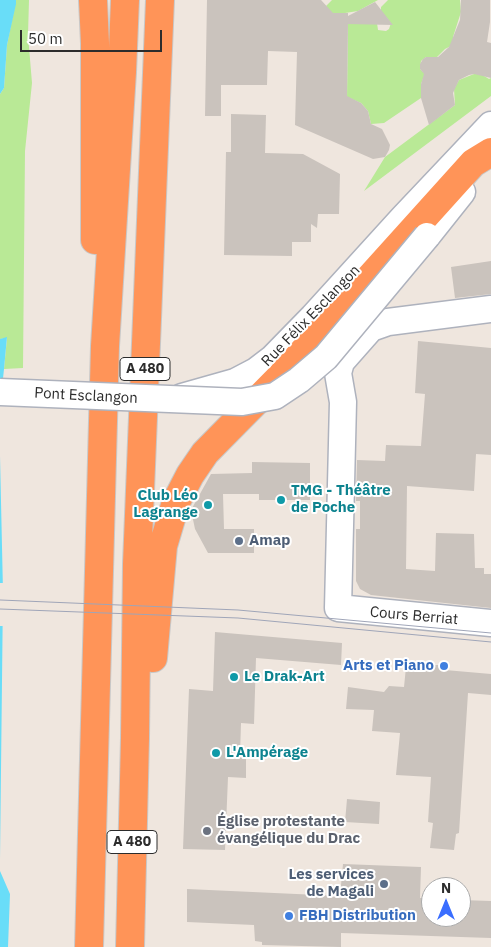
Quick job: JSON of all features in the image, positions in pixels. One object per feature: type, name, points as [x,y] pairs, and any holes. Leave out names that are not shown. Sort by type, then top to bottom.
[{"type":"highway","points":[[93,0],[95,42],[95,263],[105,346]]},
{"type":"highway","name":"A 480","points":[[89,947],[105,346],[125,0]]},
{"type":"highway","name":"A 480","points":[[130,947],[137,564],[160,0]]},
{"type":"highway","points":[[135,738],[152,673],[163,546],[176,502],[190,475],[205,453],[281,376],[473,163],[491,152]]},
{"type":"street","name":"Rue Félix Esclangon","points":[[173,400],[235,382],[256,371],[273,358],[491,125]]},
{"type":"street","points":[[173,400],[242,402],[275,396],[300,380],[326,357],[491,157]]},
{"type":"street","name":"Cours Berriat","points":[[491,309],[388,322],[372,328],[341,362],[338,373],[342,402],[338,608],[491,623]]},
{"type":"street","name":"Pont Esclangon","points":[[0,392],[173,400]]},
{"type":"green space","points":[[16,0],[29,0],[28,35],[32,83],[25,151],[23,368],[4,369],[7,338],[0,339],[0,94],[4,88],[7,45]]},
{"type":"green space","points":[[332,0],[378,0],[358,11],[328,13],[326,6]]},
{"type":"green space","points":[[388,0],[460,0],[461,12],[453,37],[453,45],[445,49],[435,59],[426,57],[421,61],[420,69],[425,74],[421,84],[421,98],[384,123],[371,124],[368,111],[361,103],[347,97],[348,24],[350,21],[377,23],[378,30],[386,31],[391,23],[381,12],[381,7]]},
{"type":"green space","points":[[474,74],[481,74],[489,79],[491,78],[491,96],[364,191],[385,157],[455,105],[454,89],[459,80]]},
{"type":"water","points":[[0,0],[16,0],[16,4],[7,45],[4,88],[0,94]]},
{"type":"water","points":[[7,337],[4,369],[0,407],[0,339]]},
{"type":"water","points":[[0,456],[3,592],[0,859]]},
{"type":"water","points":[[0,871],[10,894],[8,947],[0,947]]},
{"type":"pier","points":[[0,583],[5,583],[5,626],[0,626]]},
{"type":"building","points":[[207,0],[321,0],[333,13],[348,13],[348,16],[375,2],[393,25],[348,24],[347,96],[361,103],[368,111],[371,124],[382,129],[390,145],[385,157],[373,159],[295,125],[297,52],[268,51],[267,85],[221,85],[221,116],[205,116]]},
{"type":"building","points":[[461,0],[490,0],[490,22],[487,42],[491,43],[491,78],[474,74],[459,80],[453,93],[455,105],[429,125],[421,98],[421,84],[424,74],[420,69],[420,64],[426,57],[438,57],[449,47],[460,20]]},
{"type":"building","points":[[231,114],[266,115],[265,153],[303,154],[340,174],[339,214],[318,214],[317,228],[311,224],[311,242],[292,242],[292,256],[224,255],[226,152],[231,152]]},
{"type":"building","points":[[491,261],[491,294],[455,298],[451,267]]},
{"type":"building","points":[[418,341],[491,348],[491,455],[476,454],[474,491],[407,486],[406,569],[435,571],[436,533],[474,534],[475,568],[484,568],[484,574],[491,574],[491,608],[371,595],[360,589],[356,581],[356,529],[360,529],[360,501],[356,501],[357,460],[385,461],[386,445],[421,446],[425,394],[415,393]]},
{"type":"building","name":"Club Léo Lagrange","points":[[252,462],[310,463],[310,500],[259,500],[259,494],[223,494],[224,529],[254,529],[254,553],[208,553],[195,529],[191,510],[211,474],[252,473]]},
{"type":"building","points":[[215,632],[342,643],[341,665],[256,658],[254,724],[241,723],[240,755],[246,756],[246,778],[228,777],[225,850],[183,849],[189,689],[213,691]]},
{"type":"building","points":[[414,665],[446,665],[445,670],[491,674],[491,695],[468,693],[459,833],[456,834],[454,850],[430,848],[433,823],[428,822],[431,777],[396,775],[400,733],[372,731],[374,710],[346,709],[348,687],[384,692],[389,686],[404,687],[406,667],[414,667]]},
{"type":"building","points":[[347,799],[380,802],[379,824],[345,822]]},
{"type":"building","points":[[343,864],[421,867],[421,927],[471,927],[471,900],[491,901],[491,938],[341,933],[341,947],[262,945],[262,942],[255,941],[254,925],[187,922],[187,889],[340,896]]},
{"type":"tram line","points":[[0,600],[238,610],[491,633]]},
{"type":"tram line","points":[[0,609],[238,618],[491,642]]},
{"type":"place","name":"TMG - Théâtre de Poche","points":[[281,500]]},
{"type":"place","name":"Club Léo Lagrange","points":[[208,505]]},
{"type":"place","name":"Amap","points":[[239,541]]},
{"type":"place","name":"Arts et Piano","points":[[444,666]]},
{"type":"place","name":"Le Drak-Art","points":[[234,677]]},
{"type":"place","name":"L'Ampérage","points":[[216,753]]},
{"type":"place","name":"Église protestante évangélique du Drac","points":[[207,831]]},
{"type":"place","name":"Les services de Magali","points":[[384,884]]},
{"type":"place","name":"FBH Distribution","points":[[289,916]]}]
